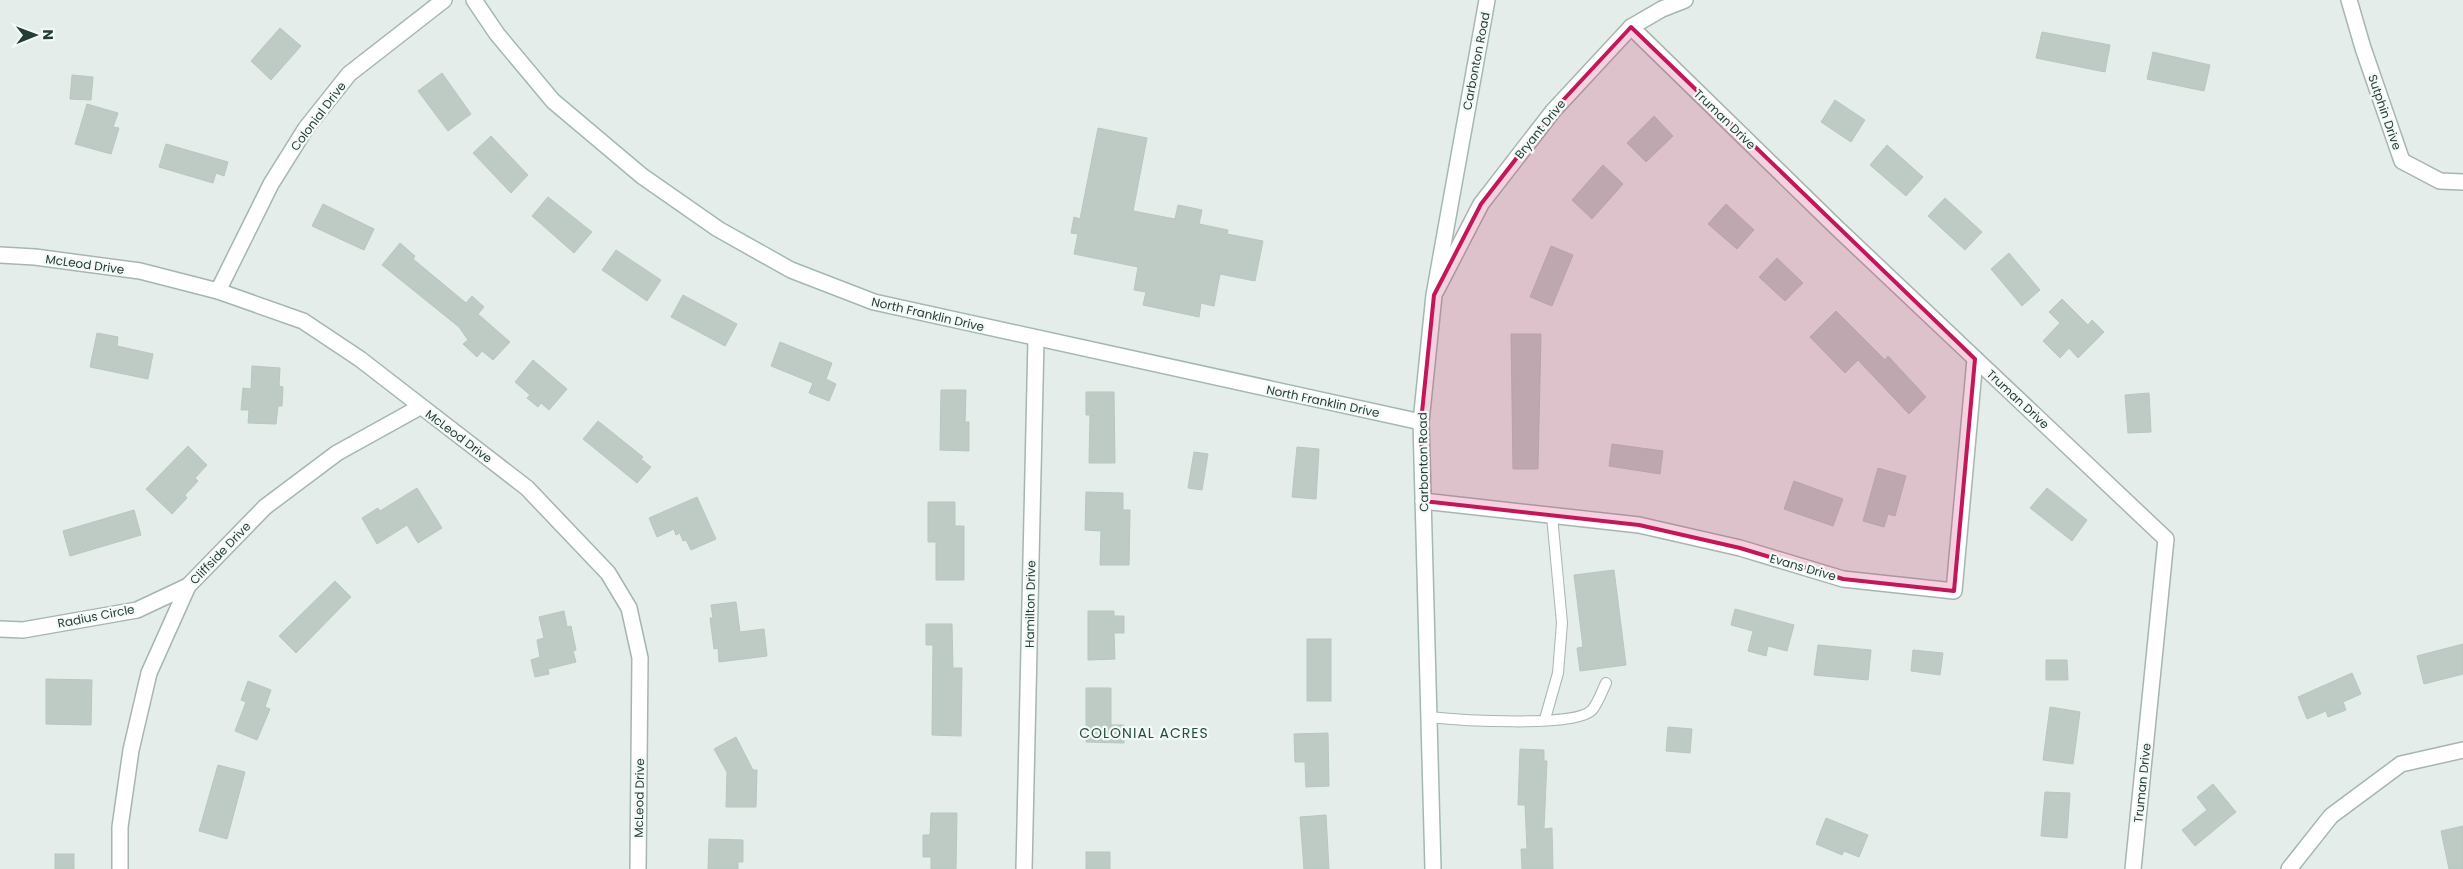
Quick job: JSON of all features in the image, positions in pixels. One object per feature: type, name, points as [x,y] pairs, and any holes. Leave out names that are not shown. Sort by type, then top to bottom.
[{"type":"street","name":"Colonial Drive","points":[[218,291],[271,184],[306,128],[349,74],[444,0]]},
{"type":"street","name":"North Franklin Drive","points":[[474,0],[497,34],[553,101],[642,176],[718,228],[791,270],[874,302],[1421,422]]},
{"type":"street","name":"Carbonton Road","points":[[1433,869],[1421,422],[1434,295],[1487,0]]},
{"type":"street","name":"Bryant Drive","points":[[1434,295],[1481,204],[1553,111],[1631,27],[1662,9],[1685,0]]},
{"type":"street","name":"Sutphin Drive","points":[[2349,0],[2363,48],[2402,161],[2440,181],[2463,182]]},
{"type":"street","name":"Truman Drive","points":[[1631,27],[1836,227],[2166,539],[2133,869]]},
{"type":"street","name":"McLeod Drive","points":[[0,255],[36,257],[140,271],[218,291],[303,321],[360,359],[527,488],[608,573],[629,608],[640,658],[638,869]]},
{"type":"street","name":"Hamilton Drive","points":[[1024,869],[1036,339]]},
{"type":"street","name":"Evans Drive","points":[[1424,501],[1639,525],[1740,548],[1843,579],[1954,591],[1975,359]]},
{"type":"street","name":"Cliffside Drive","points":[[120,869],[120,827],[131,750],[149,673],[188,586],[265,507],[337,453],[420,407]]},
{"type":"street","name":"Radius Circle","points":[[0,629],[23,630],[136,610],[188,586]]},
{"type":"street","points":[[2289,869],[2331,816],[2401,764],[2463,750]]},
{"type":"lane","points":[[1545,719],[1558,673],[1562,623],[1552,516]]},
{"type":"lane","points":[[1429,717],[1486,722],[1575,718],[1592,711],[1606,683]]},
{"type":"highlighted area","points":[[1631,27],[1975,359],[1954,591],[1843,579],[1740,548],[1639,525],[1423,501],[1421,422],[1434,295],[1481,204],[1553,111]]},
{"type":"building","points":[[280,28],[301,46],[271,80],[251,61]]},
{"type":"building","points":[[2042,32],[2110,45],[2105,72],[2036,58]]},
{"type":"building","points":[[2153,52],[2210,65],[2204,91],[2147,79]]},
{"type":"building","points":[[442,73],[471,114],[448,131],[418,91]]},
{"type":"building","points":[[72,75],[93,77],[91,100],[70,99]]},
{"type":"building","points":[[1835,100],[1865,120],[1851,142],[1821,122]]},
{"type":"building","points":[[87,104],[118,113],[113,127],[119,128],[111,154],[75,144]]},
{"type":"building","points":[[1654,116],[1673,136],[1646,162],[1627,143]]},
{"type":"building","points":[[1098,128],[1147,138],[1133,211],[1175,219],[1178,205],[1202,210],[1199,224],[1228,230],[1227,234],[1263,241],[1255,281],[1220,274],[1214,306],[1201,303],[1199,317],[1143,305],[1146,292],[1134,290],[1138,267],[1074,254],[1078,234],[1071,233],[1074,217],[1080,219]]},
{"type":"building","points":[[491,136],[528,175],[511,193],[473,153]]},
{"type":"building","points":[[166,144],[228,162],[224,176],[216,173],[213,183],[159,167]]},
{"type":"building","points":[[1887,145],[1923,177],[1906,196],[1870,165]]},
{"type":"building","points":[[1603,165],[1623,184],[1592,219],[1572,200]]},
{"type":"building","points":[[548,197],[592,232],[574,253],[532,216]]},
{"type":"building","points":[[1945,198],[1982,232],[1965,250],[1928,216]]},
{"type":"building","points":[[323,204],[374,229],[364,250],[312,226]]},
{"type":"building","points":[[1726,204],[1754,230],[1737,249],[1708,224]]},
{"type":"building","points":[[400,243],[415,256],[413,259],[466,303],[472,296],[484,307],[478,314],[510,342],[493,360],[482,351],[477,357],[463,344],[468,340],[459,327],[382,265]]},
{"type":"building","points":[[1551,246],[1573,255],[1552,306],[1530,297]]},
{"type":"building","points":[[616,250],[661,280],[647,301],[602,270]]},
{"type":"building","points":[[2009,253],[2040,290],[2022,306],[1991,269]]},
{"type":"building","points":[[1777,258],[1803,283],[1785,301],[1759,277]]},
{"type":"building","points":[[683,295],[737,324],[725,346],[671,317]]},
{"type":"building","points":[[2062,299],[2088,325],[2092,320],[2104,332],[2078,358],[2069,348],[2060,358],[2043,341],[2060,323],[2049,312]]},
{"type":"building","points":[[1836,311],[1885,360],[1888,356],[1926,397],[1909,414],[1858,360],[1845,373],[1810,337]]},
{"type":"building","points":[[97,333],[118,337],[117,346],[153,354],[148,379],[90,367]]},
{"type":"building","points":[[1511,334],[1541,334],[1538,469],[1513,469]]},
{"type":"building","points":[[780,342],[832,363],[826,379],[836,384],[829,401],[809,393],[813,383],[771,366]]},
{"type":"building","points":[[533,360],[567,389],[549,410],[541,403],[538,407],[527,398],[530,395],[515,382]]},
{"type":"building","points":[[252,366],[280,368],[279,386],[283,387],[282,406],[278,406],[276,424],[248,423],[249,410],[241,410],[243,388],[251,389]]},
{"type":"building","points":[[941,390],[966,390],[965,422],[969,422],[969,451],[940,450]]},
{"type":"building","points":[[1086,392],[1114,392],[1115,463],[1089,463],[1090,415],[1086,415]]},
{"type":"building","points":[[2149,393],[2151,432],[2128,433],[2125,395]]},
{"type":"building","points":[[598,421],[643,457],[641,459],[651,467],[637,483],[583,439]]},
{"type":"building","points":[[1612,444],[1663,451],[1660,474],[1609,466]]},
{"type":"building","points":[[188,446],[207,465],[195,478],[198,481],[185,495],[187,498],[172,514],[146,489]]},
{"type":"building","points":[[1297,447],[1319,449],[1316,499],[1292,497]]},
{"type":"building","points":[[1194,452],[1208,454],[1202,490],[1188,488]]},
{"type":"building","points":[[1878,468],[1906,476],[1895,516],[1888,514],[1884,527],[1863,521]]},
{"type":"building","points":[[1794,481],[1843,499],[1833,526],[1784,509]]},
{"type":"building","points":[[417,488],[442,528],[418,543],[407,525],[377,544],[362,518],[378,508],[380,511]]},
{"type":"building","points":[[2047,488],[2087,520],[2072,541],[2030,508]]},
{"type":"building","points":[[1086,492],[1123,493],[1123,510],[1130,510],[1129,565],[1100,565],[1101,531],[1085,530]]},
{"type":"building","points":[[697,497],[716,539],[691,550],[686,540],[683,541],[680,533],[676,535],[674,529],[657,537],[649,518]]},
{"type":"building","points":[[928,502],[955,502],[955,526],[964,526],[964,580],[936,580],[936,542],[928,542]]},
{"type":"building","points":[[134,510],[141,535],[70,556],[63,531]]},
{"type":"building","points":[[1614,570],[1626,665],[1580,671],[1577,648],[1583,647],[1574,575]]},
{"type":"building","points":[[335,581],[351,597],[296,653],[279,636]]},
{"type":"building","points":[[736,602],[740,632],[764,629],[767,656],[719,662],[718,648],[714,649],[710,618],[713,618],[711,605]]},
{"type":"building","points":[[1735,609],[1794,625],[1787,651],[1768,646],[1766,656],[1748,651],[1753,631],[1731,625]]},
{"type":"building","points":[[564,611],[567,627],[571,626],[576,650],[573,651],[576,662],[548,669],[549,674],[535,677],[531,660],[540,657],[537,640],[544,638],[539,617]]},
{"type":"building","points":[[1088,611],[1114,611],[1114,616],[1124,616],[1124,633],[1114,633],[1115,659],[1088,660]]},
{"type":"building","points":[[926,624],[952,624],[953,668],[962,668],[961,736],[932,735],[933,645],[926,645]]},
{"type":"building","points":[[1307,639],[1331,639],[1331,701],[1307,701]]},
{"type":"building","points":[[2463,644],[2463,674],[2424,684],[2417,656]]},
{"type":"building","points":[[1818,645],[1871,650],[1868,680],[1814,675]]},
{"type":"building","points":[[1913,650],[1943,653],[1940,675],[1911,671]]},
{"type":"building","points":[[2046,660],[2067,660],[2068,680],[2046,680]]},
{"type":"building","points":[[2352,673],[2361,694],[2343,702],[2346,710],[2328,717],[2326,711],[2307,719],[2298,697]]},
{"type":"building","points":[[46,679],[92,680],[91,725],[46,724]]},
{"type":"building","points":[[248,681],[271,690],[265,707],[270,709],[257,740],[235,731],[246,702],[241,700]]},
{"type":"building","points":[[1086,688],[1111,688],[1111,725],[1124,725],[1124,743],[1086,742]]},
{"type":"building","points":[[2050,707],[2080,712],[2073,764],[2043,760]]},
{"type":"building","points":[[1668,727],[1692,729],[1690,753],[1666,751]]},
{"type":"building","points":[[1328,733],[1329,786],[1306,787],[1305,762],[1295,762],[1294,734]]},
{"type":"building","points":[[736,737],[753,770],[757,770],[756,807],[726,807],[727,772],[714,749]]},
{"type":"building","points":[[1520,749],[1544,750],[1544,761],[1547,761],[1544,829],[1552,828],[1553,869],[1522,869],[1521,849],[1527,849],[1525,805],[1518,805]]},
{"type":"building","points":[[218,765],[245,772],[227,839],[199,831]]},
{"type":"building","points":[[2213,784],[2236,812],[2195,846],[2182,830],[2207,810],[2197,797]]},
{"type":"building","points":[[2045,792],[2070,793],[2067,838],[2041,836]]},
{"type":"building","points":[[931,813],[957,813],[956,869],[931,869],[931,857],[923,857],[923,835],[930,835]]},
{"type":"building","points":[[1326,815],[1329,869],[1304,869],[1300,817]]},
{"type":"building","points":[[1826,818],[1868,835],[1859,857],[1844,851],[1842,855],[1816,844]]},
{"type":"building","points":[[2463,826],[2463,869],[2449,869],[2441,831]]},
{"type":"building","points":[[709,839],[743,840],[743,862],[738,862],[738,869],[708,869]]},
{"type":"building","points":[[1086,852],[1110,852],[1110,869],[1086,869]]},
{"type":"building","points":[[55,854],[74,854],[74,869],[55,869]]},
{"type":"district","name":"COLONIAL ACRES","points":[[1144,733]]}]
